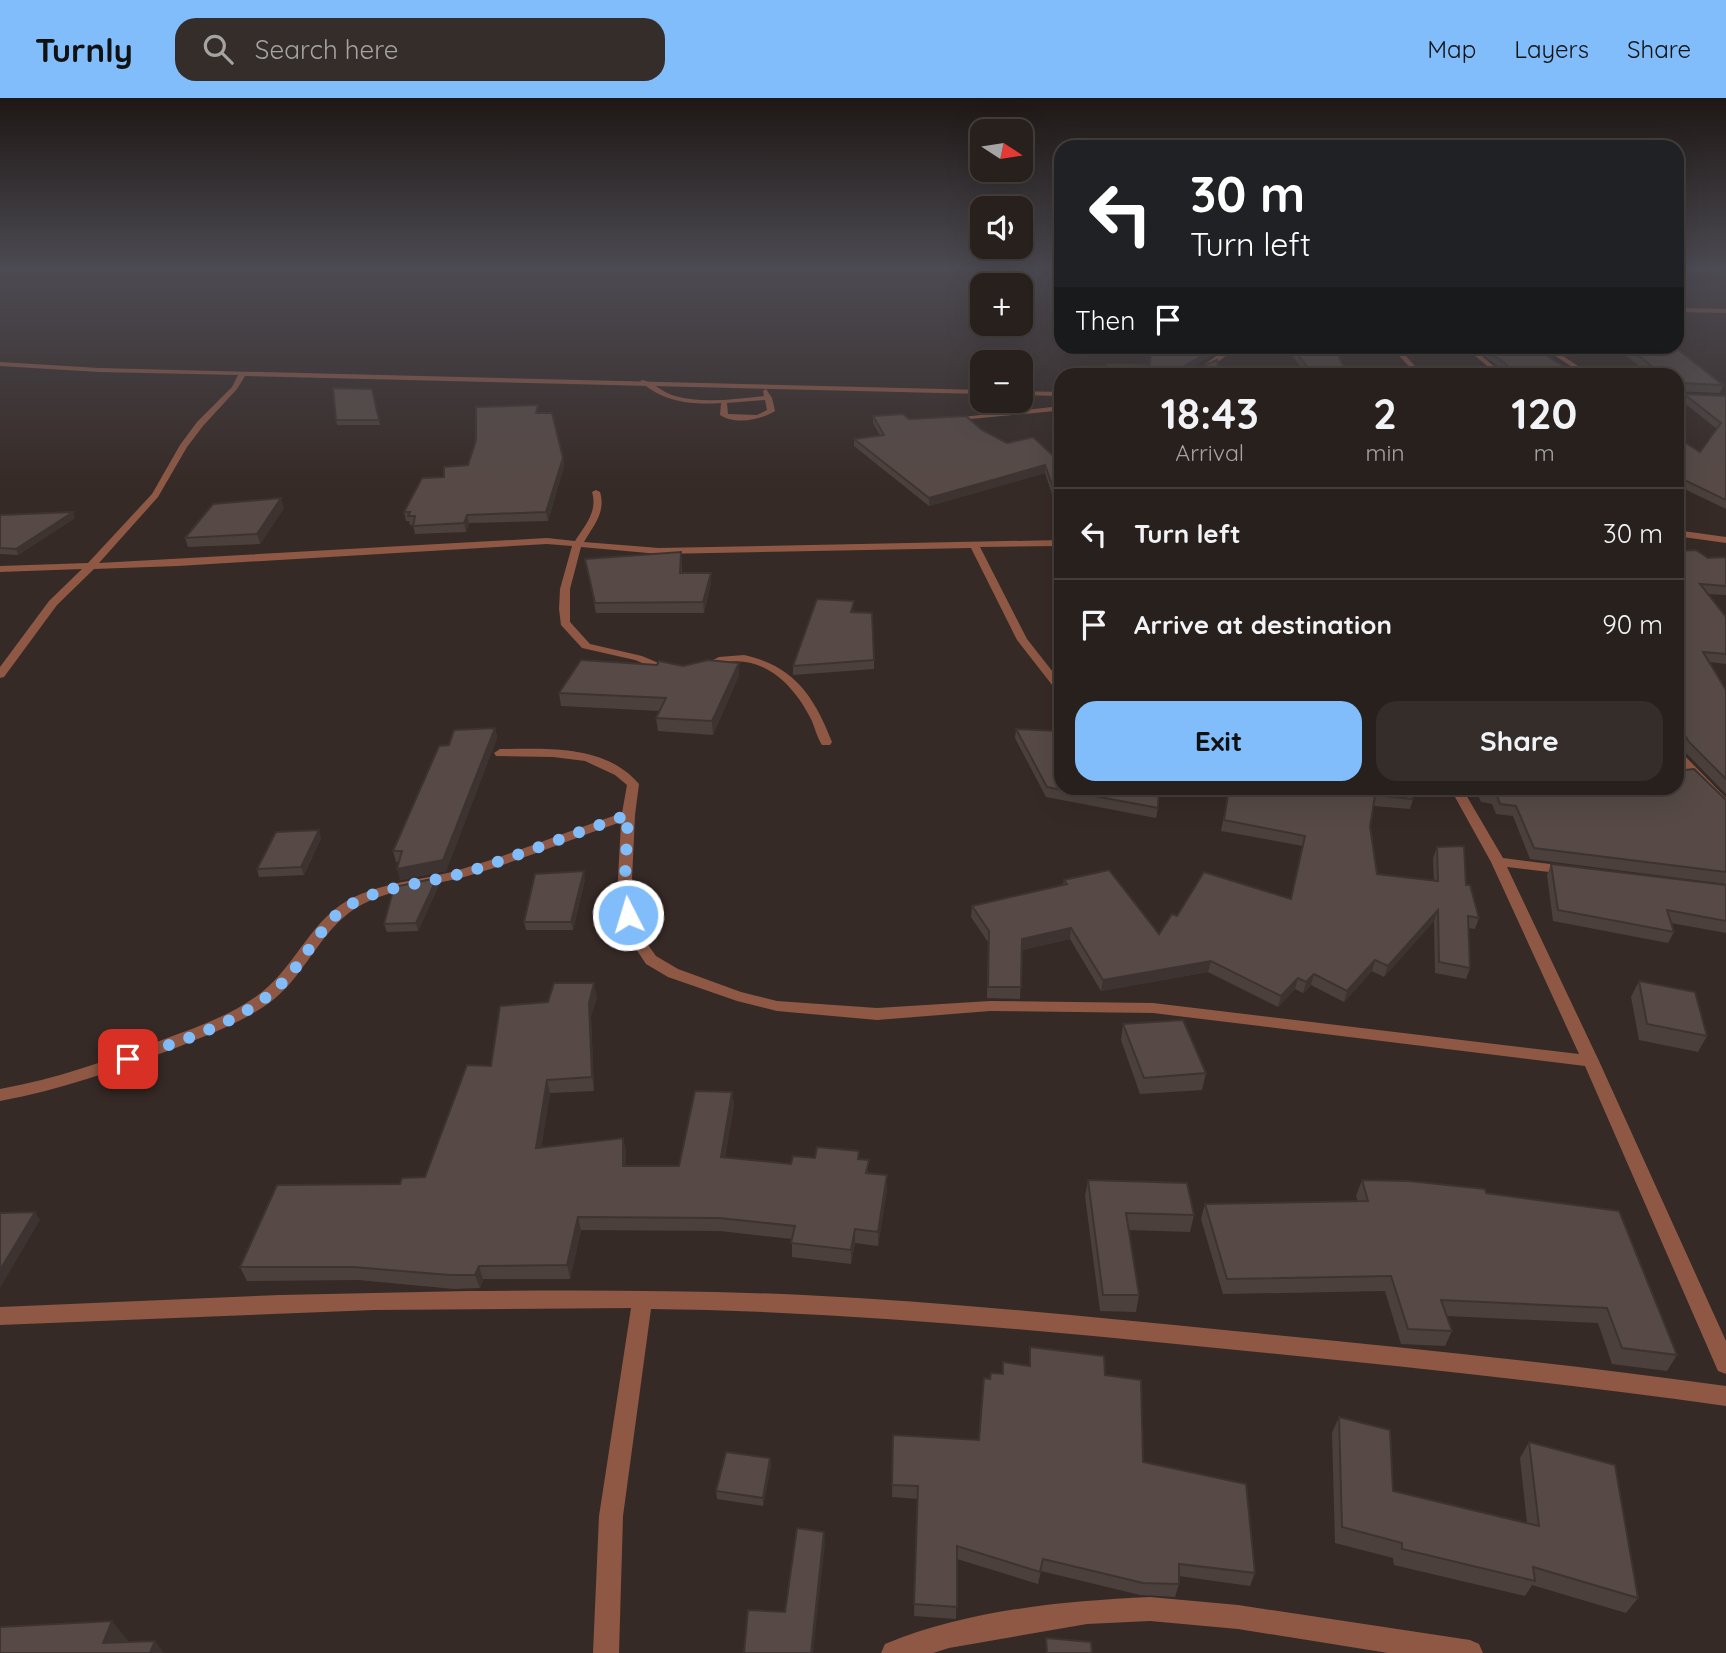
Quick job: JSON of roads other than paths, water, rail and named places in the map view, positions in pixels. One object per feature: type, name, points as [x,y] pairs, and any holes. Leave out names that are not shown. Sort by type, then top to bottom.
[{"type":"street","points":[[1201,368],[1224,354]]},
{"type":"street","points":[[1400,354],[1413,368]]},
{"type":"street","points":[[1476,354],[1494,368]]},
{"type":"street","points":[[1556,354],[1578,368]]},
{"type":"street","points":[[0,364],[970,392]]},
{"type":"street","points":[[0,675],[53,603],[91,566],[155,495],[183,447],[200,424],[235,388],[243,373]]},
{"type":"street","points":[[643,382],[666,396],[724,401],[769,398]]},
{"type":"street","points":[[724,401],[724,415],[749,418],[768,415],[771,411],[769,398],[760,385]]},
{"type":"street","points":[[1033,394],[1054,394]]},
{"type":"street","points":[[1038,394],[1052,409]]},
{"type":"street","points":[[1684,396],[1726,398]]},
{"type":"street","points":[[936,420],[1052,409]]},
{"type":"street","points":[[596,492],[599,499],[597,513],[579,543],[569,571],[565,594],[565,624],[574,635],[586,646],[638,658],[667,672],[689,673],[727,659],[750,660],[777,668],[792,680],[815,713],[826,742]]},
{"type":"street","points":[[1684,534],[1726,540]]},
{"type":"street","points":[[0,569],[448,545],[579,543],[659,551],[1054,543]]},
{"type":"street","points":[[974,545],[1022,640],[1054,680]]},
{"type":"street","points":[[500,753],[566,754],[596,759],[622,773],[633,784],[628,815],[625,878],[628,915],[639,943],[651,960],[673,973],[737,996],[789,1007],[877,1014],[990,1006],[1153,1008],[1591,1061]]},
{"type":"street","points":[[1684,762],[1726,805]]},
{"type":"street","points":[[1460,795],[1498,862],[1591,1061],[1726,1364]]},
{"type":"street","points":[[0,1095],[31,1090],[86,1075],[209,1028],[252,1008],[296,969],[332,920],[345,908],[364,899],[471,871],[628,815]]},
{"type":"street","points":[[1498,862],[1577,871]]},
{"type":"street","points":[[606,1653],[611,1516],[642,1300]]},
{"type":"street","points":[[0,1317],[346,1302],[746,1302],[935,1312],[1358,1352],[1622,1381],[1726,1396]]},
{"type":"street","points":[[894,1653],[948,1635],[1009,1624],[1087,1612],[1150,1609],[1238,1617],[1470,1653]]}]
